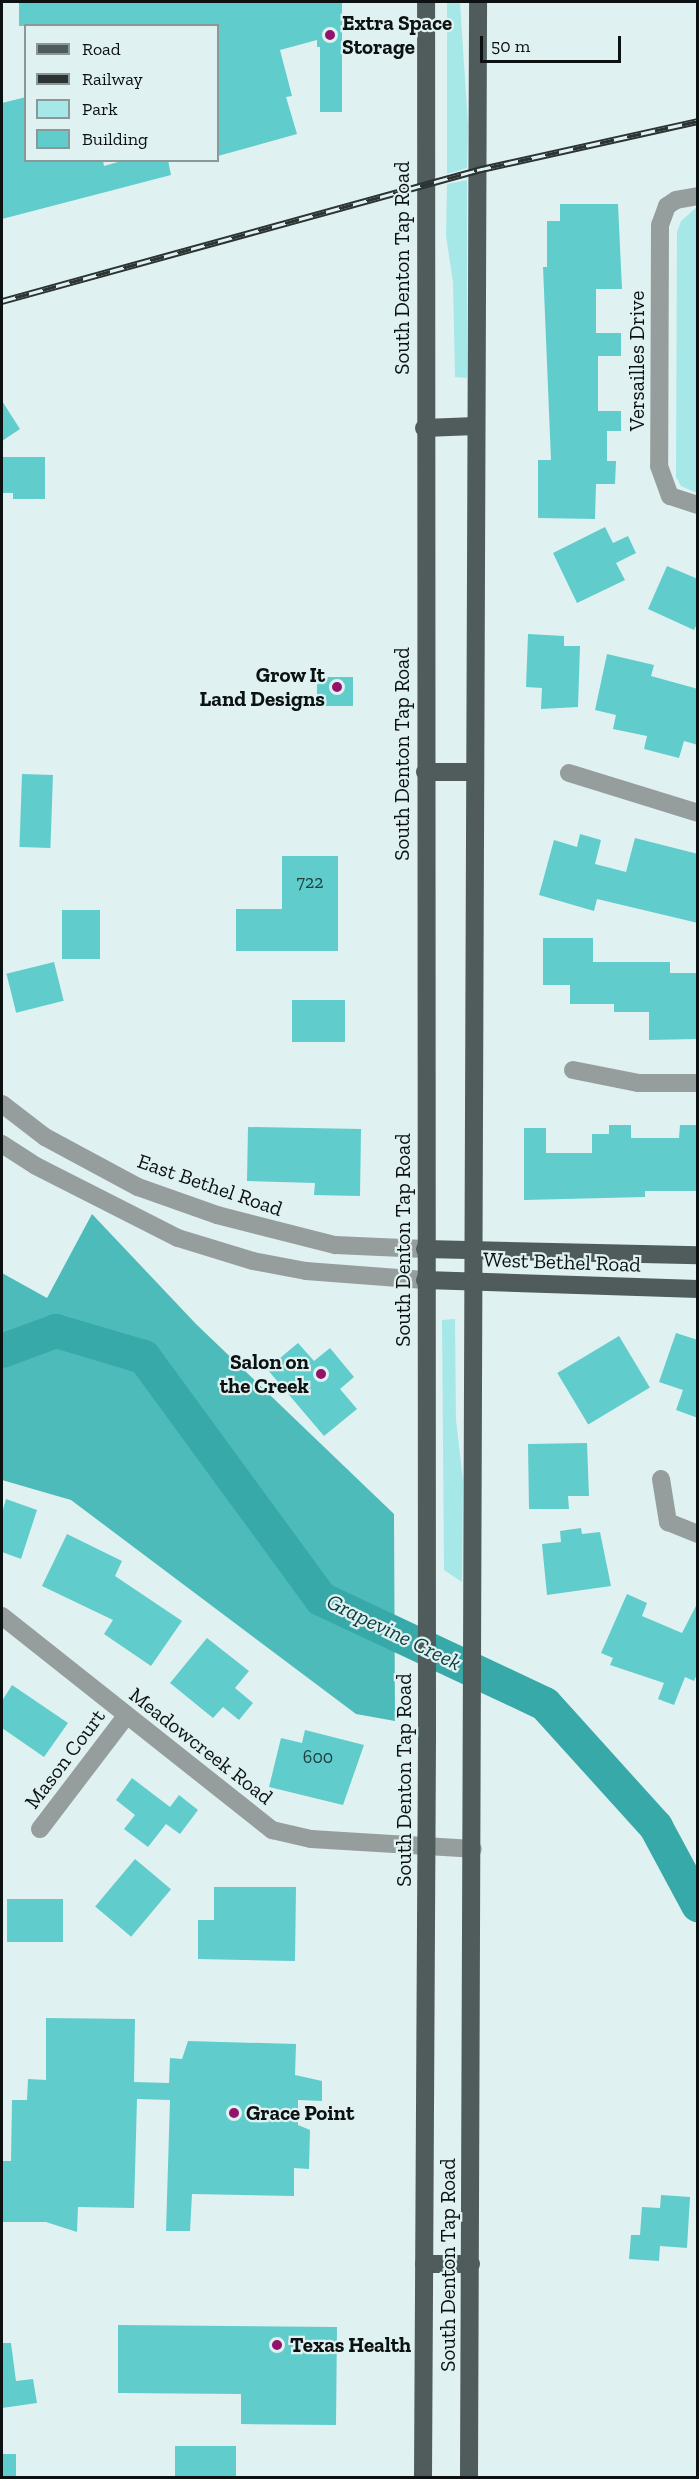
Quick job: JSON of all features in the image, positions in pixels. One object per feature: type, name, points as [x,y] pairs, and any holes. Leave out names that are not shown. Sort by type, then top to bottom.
[{"type":"main road","name":"South Denton Tap Road","points":[[423,2478],[427,1848],[424,428],[426,2]]},
{"type":"main road","name":"South Denton Tap Road","points":[[469,2478],[476,1282],[478,2]]},
{"type":"main road","points":[[424,428],[476,426]]},
{"type":"main road","points":[[425,772],[475,772]]},
{"type":"main road","name":"West Bethel Road","points":[[425,1249],[698,1255]]},
{"type":"main road","name":"West Bethel Road","points":[[425,1280],[698,1289]]},
{"type":"main road","points":[[424,2264],[471,2264]]},
{"type":"street","name":"Versailles Drive","points":[[698,196],[676,200],[667,206],[660,225],[659,465],[670,496],[698,505]]},
{"type":"street","points":[[569,773],[698,813]]},
{"type":"street","points":[[573,1070],[638,1083],[698,1083]]},
{"type":"street","name":"East Bethel Road","points":[[2,1104],[45,1137],[138,1187],[217,1215],[335,1245],[425,1249]]},
{"type":"street","points":[[2,1144],[36,1166],[178,1238],[254,1261],[306,1271],[425,1280]]},
{"type":"street","points":[[661,1479],[668,1522],[698,1534]]},
{"type":"street","name":"Meadowcreek Road","points":[[2,1616],[273,1830],[311,1839],[427,1848],[473,1849]]},
{"type":"street","name":"Mason Court","points":[[40,1829],[126,1716]]},
{"type":"green space","points":[[447,2],[460,2],[468,125],[467,168],[447,174]]},
{"type":"green space","points":[[467,180],[467,378],[455,377],[453,282],[446,236],[447,184]]},
{"type":"green space","points":[[697,207],[698,493],[681,486],[676,477],[677,232],[681,221]]},
{"type":"green space","points":[[455,1319],[456,1420],[463,1480],[462,1582],[444,1570],[442,1320]]},
{"type":"shaded area","points":[[92,1214],[196,1324],[394,1514],[395,1721],[356,1714],[71,1500],[2,1480],[2,1273],[47,1298]]},
{"type":"building","points":[[19,2],[342,2],[342,112],[320,112],[320,47],[317,47],[317,40],[280,50],[292,96],[286,97],[297,134],[219,156],[219,24],[24,24],[24,26],[19,26]]},
{"type":"building","points":[[24,98],[24,162],[103,162],[104,166],[118,162],[168,162],[171,175],[2,219],[2,103]]},
{"type":"building","points":[[560,204],[618,204],[622,289],[596,289],[596,333],[621,333],[621,356],[598,356],[598,411],[621,411],[621,431],[607,431],[607,461],[616,461],[615,484],[596,484],[595,519],[538,518],[538,460],[551,460],[543,267],[547,267],[547,221],[560,221]]},
{"type":"building","points":[[2,401],[20,429],[2,441]]},
{"type":"building","points":[[2,457],[45,457],[45,499],[13,499],[13,493],[2,493]]},
{"type":"building","points":[[605,527],[613,543],[628,536],[636,553],[616,563],[625,580],[577,603],[553,553]]},
{"type":"building","points":[[667,566],[698,579],[698,622],[694,630],[648,609]]},
{"type":"building","points":[[528,634],[564,636],[564,646],[580,646],[578,707],[541,709],[542,688],[526,687]]},
{"type":"building","points":[[607,654],[654,665],[651,676],[698,689],[698,745],[684,741],[679,758],[644,749],[647,736],[613,729],[616,715],[595,710]]},
{"type":"building","points":[[317,677],[353,677],[353,706],[317,706]]},
{"type":"building","points":[[22,774],[53,775],[50,848],[19,847]]},
{"type":"building","points":[[580,834],[601,840],[595,864],[626,872],[635,838],[698,854],[698,923],[597,899],[594,911],[539,895],[554,840],[577,847]]},
{"type":"building","points":[[282,856],[338,856],[338,951],[236,951],[236,909],[282,909]]},
{"type":"building","points":[[62,910],[100,910],[100,959],[62,959]]},
{"type":"building","points":[[543,938],[593,938],[593,962],[670,962],[670,973],[698,973],[698,1039],[649,1040],[649,1012],[614,1012],[614,1004],[570,1004],[570,985],[543,985]]},
{"type":"building","points":[[54,962],[64,1001],[16,1013],[6,974]]},
{"type":"building","points":[[292,1000],[345,1000],[345,1042],[292,1042]]},
{"type":"building","points":[[609,1125],[631,1125],[631,1138],[679,1138],[680,1125],[698,1125],[698,1191],[645,1191],[645,1197],[524,1200],[524,1128],[546,1128],[546,1153],[592,1153],[592,1134],[609,1134]]},
{"type":"building","points":[[248,1127],[361,1129],[360,1196],[314,1195],[315,1183],[247,1181]]},
{"type":"building","points":[[676,1333],[698,1340],[698,1418],[676,1410],[683,1390],[659,1382]]},
{"type":"building","points":[[619,1336],[650,1387],[588,1425],[557,1373]]},
{"type":"building","points":[[298,1343],[314,1361],[330,1348],[354,1377],[340,1389],[357,1409],[324,1436],[267,1369]]},
{"type":"building","points":[[587,1443],[589,1496],[568,1496],[569,1509],[529,1509],[528,1444]]},
{"type":"building","points":[[6,1499],[37,1510],[21,1559],[2,1552],[2,1513]]},
{"type":"building","points":[[581,1528],[582,1534],[600,1532],[611,1586],[547,1595],[542,1544],[561,1542],[560,1531]]},
{"type":"building","points":[[67,1534],[122,1561],[115,1576],[182,1621],[151,1666],[104,1634],[113,1620],[42,1586]]},
{"type":"building","points":[[627,1594],[647,1603],[642,1616],[682,1633],[698,1602],[698,1672],[694,1681],[685,1677],[674,1705],[658,1699],[664,1683],[610,1665],[613,1658],[601,1653]]},
{"type":"building","points":[[207,1638],[249,1671],[235,1688],[253,1703],[239,1720],[223,1707],[213,1718],[170,1683]]},
{"type":"building","points":[[12,1685],[68,1723],[44,1757],[2,1728],[2,1701]]},
{"type":"building","points":[[305,1730],[364,1745],[343,1805],[269,1787],[281,1738],[302,1743]]},
{"type":"building","points":[[132,1778],[170,1807],[179,1795],[198,1810],[180,1834],[166,1824],[148,1847],[124,1829],[135,1815],[116,1800]]},
{"type":"building","points":[[135,1859],[171,1889],[131,1937],[95,1906]]},
{"type":"building","points":[[214,1887],[296,1887],[295,1961],[198,1959],[198,1920],[214,1920]]},
{"type":"building","points":[[7,1899],[63,1899],[63,1942],[7,1942]]},
{"type":"building","name":"Grace Point","points":[[46,2018],[135,2019],[134,2082],[169,2083],[170,2058],[182,2059],[188,2041],[296,2044],[295,2075],[322,2081],[322,2101],[298,2100],[298,2125],[310,2130],[309,2169],[294,2168],[294,2196],[192,2194],[190,2231],[166,2231],[170,2100],[137,2099],[134,2208],[78,2207],[77,2232],[46,2222],[2,2222],[2,2161],[11,2161],[12,2100],[27,2100],[28,2079],[46,2080]]},
{"type":"building","points":[[661,2195],[690,2197],[687,2248],[660,2246],[659,2261],[629,2259],[631,2235],[640,2235],[642,2207],[660,2208]]},
{"type":"building","points":[[118,2325],[337,2327],[336,2425],[241,2424],[241,2394],[118,2393]]},
{"type":"building","points":[[2,2343],[11,2343],[16,2381],[33,2379],[37,2403],[2,2408]]},
{"type":"building","points":[[175,2446],[236,2446],[236,2478],[175,2478]]},
{"type":"building","points":[[2,2454],[16,2454],[16,2478],[2,2478]]},
{"type":"waterway","name":"Grapevine Creek","points":[[2,1351],[56,1331],[144,1357],[321,1599],[545,1704],[656,1827],[698,1905]]},
{"type":"railway","points":[[2,301],[477,170],[698,121]]},
{"type":"place","name":"Extra Space Storage","points":[[330,35]]},
{"type":"place","name":"Grow It Land Designs","points":[[337,687]]},
{"type":"place","name":"Salon on the Creek","points":[[321,1374]]},
{"type":"place","name":"Grace Point","points":[[234,2113]]},
{"type":"place","name":"Texas Health","points":[[277,2345]]}]
